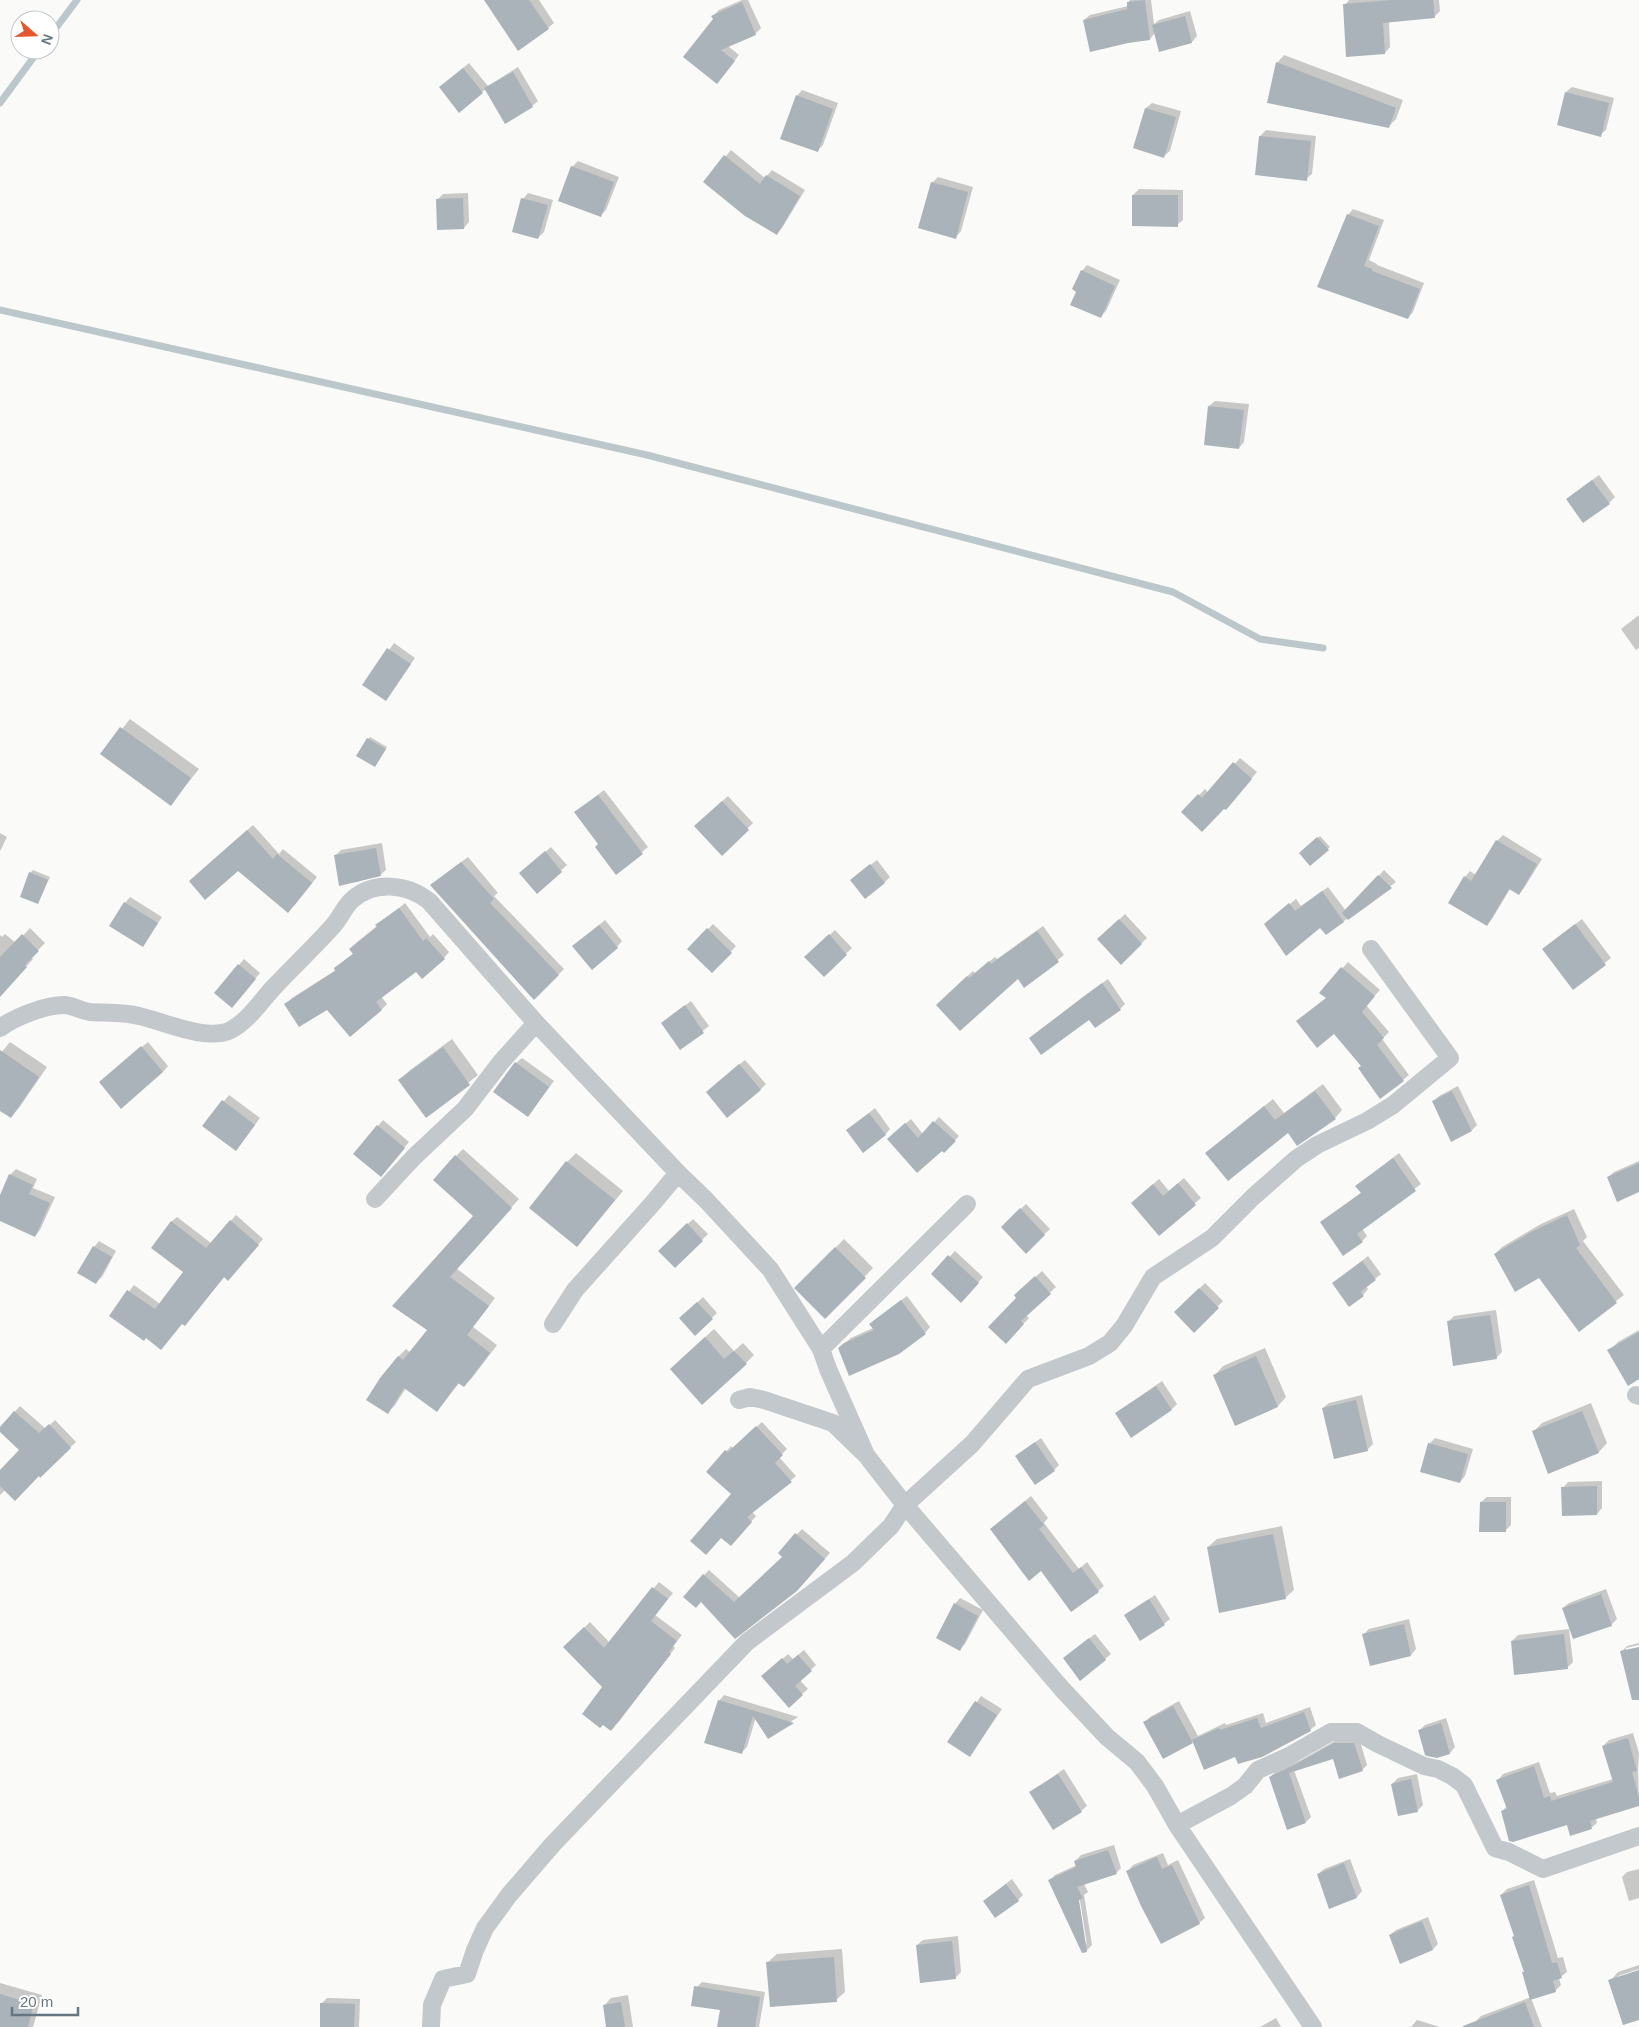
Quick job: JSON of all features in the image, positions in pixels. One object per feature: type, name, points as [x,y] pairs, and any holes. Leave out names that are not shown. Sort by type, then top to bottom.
[{"type":"street","points":[[0,1028],[32,1012],[64,1005],[87,1012],[138,1016],[190,1031],[213,1033],[229,1031],[246,1020],[280,980],[334,926],[351,901],[363,892],[394,886],[418,892],[429,901],[536,1023],[770,1269],[821,1349],[828,1370],[866,1455]]},
{"type":"street","points":[[431,2027],[432,2006],[442,1979],[467,1974],[485,1928],[509,1895],[553,1844],[747,1642],[853,1562],[891,1526],[905,1505],[972,1444],[1028,1379],[1090,1356],[1110,1343],[1124,1326],[1153,1278],[1212,1238],[1281,1170],[1317,1145],[1393,1106],[1450,1058],[1371,949]]},
{"type":"street","points":[[376,1199],[414,1157],[465,1109],[501,1062],[536,1023]]},
{"type":"street","points":[[553,1324],[575,1290],[654,1203],[678,1173]]},
{"type":"street","points":[[821,1349],[967,1204]]},
{"type":"street","points":[[739,1400],[750,1397],[764,1400],[833,1423],[866,1455],[905,1505],[1062,1689],[1107,1737],[1137,1762],[1155,1786],[1177,1825],[1313,2027]]},
{"type":"street","points":[[1177,1825],[1231,1796],[1245,1786],[1258,1770],[1289,1756],[1331,1732],[1357,1732],[1424,1766],[1438,1769],[1452,1776],[1464,1785],[1495,1848],[1509,1852],[1543,1869],[1639,1836]]},
{"type":"building","points":[[484,0],[529,0],[549,29],[518,51]]},
{"type":"building","points":[[1145,0],[1150,40],[1090,52],[1083,20],[1127,9],[1127,2]]},
{"type":"building","points":[[1391,0],[1433,0],[1435,18],[1383,23],[1385,54],[1346,57],[1343,4]]},
{"type":"building","points":[[742,2],[756,35],[721,50],[735,61],[717,84],[683,57],[713,19],[711,16]]},
{"type":"building","points":[[1185,16],[1192,43],[1159,52],[1152,25]]},
{"type":"building","points":[[1276,62],[1396,108],[1389,128],[1267,103]]},
{"type":"building","points":[[463,68],[483,93],[459,113],[439,87]]},
{"type":"building","points":[[513,72],[533,107],[505,124],[484,88]]},
{"type":"building","points":[[1565,92],[1609,103],[1601,137],[1557,125]]},
{"type":"building","points":[[796,95],[833,109],[818,152],[780,139]]},
{"type":"building","points":[[1145,108],[1176,117],[1164,158],[1133,148]]},
{"type":"building","points":[[1259,136],[1311,141],[1307,181],[1255,175]]},
{"type":"building","points":[[724,155],[760,184],[766,175],[800,196],[777,235],[745,216],[703,182]]},
{"type":"building","points":[[571,166],[614,182],[601,217],[558,201]]},
{"type":"building","points":[[931,182],[968,192],[956,239],[918,228]]},
{"type":"building","points":[[1132,195],[1178,195],[1178,227],[1132,226]]},
{"type":"building","points":[[463,198],[464,229],[437,230],[436,199]]},
{"type":"building","points":[[521,198],[548,205],[538,239],[512,232]]},
{"type":"building","points":[[1347,214],[1379,226],[1364,266],[1372,269],[1372,271],[1420,289],[1408,319],[1317,287]]},
{"type":"building","points":[[1081,270],[1115,286],[1101,318],[1070,305],[1076,292],[1072,289]]},
{"type":"building","points":[[1208,406],[1244,410],[1239,449],[1204,445]]},
{"type":"building","points":[[1592,480],[1610,504],[1583,523],[1566,499]]},
{"type":"building","points":[[387,648],[411,664],[386,701],[362,685]]},
{"type":"building","points":[[120,727],[191,778],[171,806],[100,754]]},
{"type":"building","points":[[367,738],[386,749],[375,767],[356,756]]},
{"type":"building","points":[[1233,762],[1252,779],[1226,810],[1224,809],[1202,832],[1181,812],[1198,794],[1202,798]]},
{"type":"building","points":[[598,795],[643,854],[616,875],[595,847],[598,844],[574,812]]},
{"type":"building","points":[[722,801],[749,830],[722,856],[694,826]]},
{"type":"building","points":[[247,830],[273,859],[277,854],[312,883],[288,913],[238,871],[205,900],[189,881]]},
{"type":"building","points":[[1317,837],[1329,850],[1310,866],[1299,853]]},
{"type":"building","points":[[1496,840],[1537,864],[1519,895],[1509,889],[1487,926],[1448,903],[1464,876],[1471,881]]},
{"type":"building","points":[[376,848],[381,876],[339,886],[334,855]]},
{"type":"building","points":[[545,851],[562,872],[537,894],[519,873]]},
{"type":"building","points":[[461,862],[494,899],[490,903],[559,975],[534,1000],[430,885]]},
{"type":"building","points":[[870,864],[885,883],[865,899],[850,880]]},
{"type":"building","points":[[29,872],[48,880],[38,904],[20,897]]},
{"type":"building","points":[[1378,875],[1392,888],[1348,920],[1342,913]]},
{"type":"building","points":[[1322,891],[1344,922],[1326,935],[1320,928],[1286,956],[1264,924],[1289,903],[1295,911]]},
{"type":"building","points":[[124,902],[158,923],[143,947],[109,926]]},
{"type":"building","points":[[399,908],[423,941],[426,938],[445,959],[422,979],[416,972],[376,1002],[382,1010],[350,1037],[327,1010],[299,1027],[284,1004],[335,971],[334,968],[353,954],[349,949],[377,927],[375,925]]},
{"type":"building","points":[[1119,919],[1142,944],[1121,965],[1097,939]]},
{"type":"building","points":[[1575,924],[1606,965],[1573,990],[1542,949]]},
{"type":"building","points":[[599,925],[618,948],[592,970],[572,946]]},
{"type":"building","points":[[707,928],[732,953],[712,973],[687,949]]},
{"type":"building","points":[[1037,931],[1059,962],[1024,988],[1018,979],[960,1031],[936,1005],[967,976],[969,978],[989,961],[991,964]]},
{"type":"building","points":[[22,934],[39,951],[25,965],[27,967],[0,997],[0,957]]},
{"type":"building","points":[[829,934],[847,955],[824,977],[804,957]]},
{"type":"building","points":[[238,964],[256,979],[232,1008],[214,993]]},
{"type":"building","points":[[1341,967],[1375,996],[1362,1012],[1384,1038],[1377,1045],[1404,1081],[1380,1099],[1358,1068],[1361,1066],[1334,1034],[1317,1048],[1296,1021],[1326,998],[1319,993]]},
{"type":"building","points":[[1102,983],[1121,1010],[1095,1028],[1089,1020],[1041,1055],[1029,1038]]},
{"type":"building","points":[[685,1005],[704,1033],[680,1050],[661,1023]]},
{"type":"building","points":[[141,1046],[163,1072],[121,1109],[99,1082]]},
{"type":"building","points":[[443,1047],[470,1085],[426,1118],[398,1080]]},
{"type":"building","points":[[0,1050],[39,1077],[11,1118],[0,1111]]},
{"type":"building","points":[[515,1062],[549,1087],[528,1117],[493,1092]]},
{"type":"building","points":[[739,1064],[761,1090],[727,1118],[706,1092]]},
{"type":"building","points":[[1315,1091],[1336,1119],[1297,1146],[1288,1133],[1228,1181],[1205,1153],[1264,1106],[1275,1120]]},
{"type":"building","points":[[1452,1091],[1472,1131],[1451,1142],[1432,1101]]},
{"type":"building","points":[[222,1100],[255,1125],[236,1151],[202,1126]]},
{"type":"building","points":[[869,1113],[886,1135],[863,1153],[846,1130]]},
{"type":"building","points":[[933,1121],[956,1141],[944,1153],[942,1151],[917,1173],[887,1139],[905,1123],[918,1138]]},
{"type":"building","points":[[377,1125],[405,1148],[381,1177],[353,1154]]},
{"type":"building","points":[[455,1155],[512,1208],[450,1277],[489,1306],[467,1335],[490,1353],[464,1387],[458,1383],[437,1412],[404,1388],[388,1414],[366,1400],[380,1378],[398,1356],[403,1360],[427,1330],[392,1306],[473,1216],[433,1180]]},
{"type":"building","points":[[1393,1158],[1416,1191],[1357,1234],[1363,1242],[1343,1256],[1320,1222],[1361,1193],[1355,1186]]},
{"type":"building","points":[[566,1161],[615,1200],[577,1247],[529,1208]]},
{"type":"building","points":[[1639,1163],[1639,1192],[1617,1202],[1607,1177]]},
{"type":"building","points":[[9,1174],[33,1185],[29,1194],[50,1203],[35,1237],[0,1221],[0,1195]]},
{"type":"building","points":[[1178,1183],[1196,1205],[1159,1236],[1131,1203],[1153,1184],[1163,1196]]},
{"type":"building","points":[[1020,1208],[1045,1235],[1026,1254],[1001,1227]]},
{"type":"building","points":[[1567,1215],[1580,1245],[1576,1248],[1617,1303],[1579,1332],[1539,1278],[1515,1292],[1494,1254],[1533,1231]]},
{"type":"building","points":[[230,1220],[259,1245],[228,1281],[224,1277],[185,1326],[182,1324],[161,1350],[146,1338],[144,1341],[109,1316],[127,1290],[155,1309],[183,1272],[151,1248],[171,1221],[206,1248]]},
{"type":"building","points":[[687,1223],[703,1241],[675,1268],[658,1251]]},
{"type":"building","points":[[93,1246],[112,1257],[96,1284],[77,1273]]},
{"type":"building","points":[[835,1247],[866,1278],[825,1319],[794,1288]]},
{"type":"building","points":[[948,1255],[979,1283],[961,1303],[931,1274]]},
{"type":"building","points":[[1362,1261],[1376,1280],[1360,1292],[1364,1296],[1349,1307],[1332,1283]]},
{"type":"building","points":[[1035,1276],[1051,1294],[1021,1321],[1024,1324],[1006,1344],[988,1327],[1016,1298],[1014,1295]]},
{"type":"building","points":[[1199,1288],[1219,1308],[1194,1333],[1174,1312]]},
{"type":"building","points":[[901,1300],[926,1334],[899,1354],[849,1376],[838,1348],[844,1343],[874,1330],[869,1324]]},
{"type":"building","points":[[697,1302],[713,1319],[695,1336],[679,1318]]},
{"type":"building","points":[[1490,1315],[1497,1359],[1453,1366],[1447,1321]]},
{"type":"building","points":[[1639,1332],[1639,1379],[1628,1386],[1607,1350]]},
{"type":"building","points":[[705,1337],[724,1359],[734,1351],[747,1364],[702,1405],[670,1369]]},
{"type":"building","points":[[1256,1356],[1278,1407],[1235,1426],[1213,1375]]},
{"type":"building","points":[[1156,1386],[1172,1410],[1131,1438],[1115,1413]]},
{"type":"building","points":[[1356,1400],[1368,1451],[1334,1459],[1322,1408]]},
{"type":"building","points":[[14,1411],[39,1433],[49,1424],[71,1448],[40,1478],[39,1476],[15,1501],[0,1486],[0,1470],[19,1450],[0,1432],[0,1427]]},
{"type":"building","points":[[1582,1411],[1599,1453],[1548,1474],[1532,1431]]},
{"type":"building","points":[[756,1426],[783,1455],[775,1463],[792,1482],[747,1517],[752,1522],[731,1546],[721,1538],[706,1555],[690,1541],[731,1494],[706,1472],[725,1450],[728,1452]]},
{"type":"building","points":[[1035,1442],[1055,1471],[1035,1485],[1015,1456]]},
{"type":"building","points":[[1428,1443],[1468,1454],[1460,1483],[1420,1472]]},
{"type":"building","points":[[1597,1486],[1597,1515],[1562,1516],[1561,1487]]},
{"type":"building","points":[[1025,1501],[1044,1525],[1039,1529],[1073,1573],[1081,1567],[1099,1592],[1071,1612],[1041,1571],[1029,1581],[990,1529]]},
{"type":"building","points":[[1480,1502],[1506,1502],[1506,1532],[1479,1532]]},
{"type":"building","points":[[795,1533],[825,1559],[797,1591],[735,1639],[701,1602],[696,1608],[683,1597],[703,1574],[734,1602],[782,1557],[778,1553]]},
{"type":"building","points":[[1273,1534],[1286,1599],[1219,1613],[1207,1547]]},
{"type":"building","points":[[652,1587],[668,1599],[651,1621],[677,1641],[669,1652],[671,1654],[611,1731],[603,1725],[600,1728],[582,1714],[602,1687],[563,1647],[584,1627],[604,1648]]},
{"type":"building","points":[[1601,1594],[1612,1626],[1573,1639],[1562,1608]]},
{"type":"building","points":[[1149,1599],[1165,1625],[1140,1641],[1124,1615]]},
{"type":"building","points":[[954,1603],[978,1616],[960,1651],[936,1638]]},
{"type":"building","points":[[1404,1624],[1411,1656],[1370,1666],[1362,1634]]},
{"type":"building","points":[[1564,1634],[1568,1669],[1514,1675],[1511,1641]]},
{"type":"building","points":[[1089,1638],[1106,1660],[1080,1681],[1063,1658]]},
{"type":"building","points":[[1639,1647],[1639,1700],[1632,1700],[1620,1651]]},
{"type":"building","points":[[798,1655],[812,1671],[795,1686],[803,1695],[789,1708],[761,1676],[782,1658],[787,1664]]},
{"type":"building","points":[[718,1700],[794,1723],[768,1739],[753,1716],[742,1754],[704,1743]]},
{"type":"building","points":[[975,1701],[997,1715],[970,1757],[947,1742]]},
{"type":"building","points":[[1173,1706],[1193,1743],[1163,1759],[1143,1722]]},
{"type":"building","points":[[1304,1712],[1311,1731],[1262,1757],[1238,1764],[1235,1757],[1204,1770],[1192,1740],[1219,1728],[1220,1730],[1257,1718],[1261,1728]]},
{"type":"building","points":[[1441,1723],[1450,1754],[1437,1758],[1427,1756],[1425,1755],[1418,1730]]},
{"type":"building","points":[[1628,1738],[1637,1771],[1632,1772],[1639,1797],[1639,1806],[1590,1821],[1592,1829],[1570,1836],[1567,1825],[1513,1842],[1509,1841],[1501,1811],[1507,1809],[1496,1780],[1534,1766],[1544,1798],[1550,1796],[1551,1801],[1613,1782],[1602,1746]]},
{"type":"building","points":[[1334,1743],[1354,1743],[1363,1771],[1339,1779],[1333,1759],[1289,1773],[1306,1823],[1287,1830],[1269,1777]]},
{"type":"building","points":[[1058,1774],[1082,1812],[1053,1830],[1029,1792]]},
{"type":"building","points":[[1411,1779],[1418,1812],[1398,1816],[1391,1784]]},
{"type":"building","points":[[1108,1850],[1117,1874],[1077,1887],[1083,1898],[1079,1900],[1087,1952],[1082,1953],[1048,1880],[1076,1867],[1074,1861]]},
{"type":"building","points":[[1157,1857],[1162,1869],[1172,1865],[1200,1924],[1161,1944],[1141,1906],[1126,1871]]},
{"type":"building","points":[[1344,1863],[1357,1898],[1329,1909],[1317,1874]]},
{"type":"building","points":[[1006,1884],[1019,1901],[995,1918],[983,1901]]},
{"type":"building","points":[[1529,1885],[1552,1963],[1557,1962],[1562,1978],[1553,1981],[1556,1992],[1530,2000],[1522,1972],[1524,1972],[1512,1937],[1514,1936],[1500,1895]]},
{"type":"building","points":[[1422,1921],[1433,1950],[1400,1964],[1389,1935]]},
{"type":"building","points":[[952,1941],[956,1979],[920,1983],[916,1945]]},
{"type":"building","points":[[834,1957],[837,2002],[770,2007],[766,1962]]},
{"type":"building","points":[[1639,1970],[1639,2020],[1623,2025],[1608,1980]]},
{"type":"building","points":[[694,1986],[760,1997],[755,2027],[717,2027],[720,2010],[691,2006]]},
{"type":"building","points":[[0,1994],[34,2004],[28,2027],[0,2027]]},
{"type":"building","points":[[621,2002],[625,2027],[606,2027],[603,2005]]},
{"type":"building","points":[[1525,2002],[1534,2027],[1463,2027],[1463,2026]]},
{"type":"building","points":[[320,2003],[355,2004],[354,2027],[320,2027]]},
{"type":"waterway","points":[[60,23],[77,0]]},
{"type":"waterway","points":[[0,103],[32,60]]},
{"type":"waterway","points":[[0,310],[647,455],[1173,592],[1260,639],[1323,648]]}]
